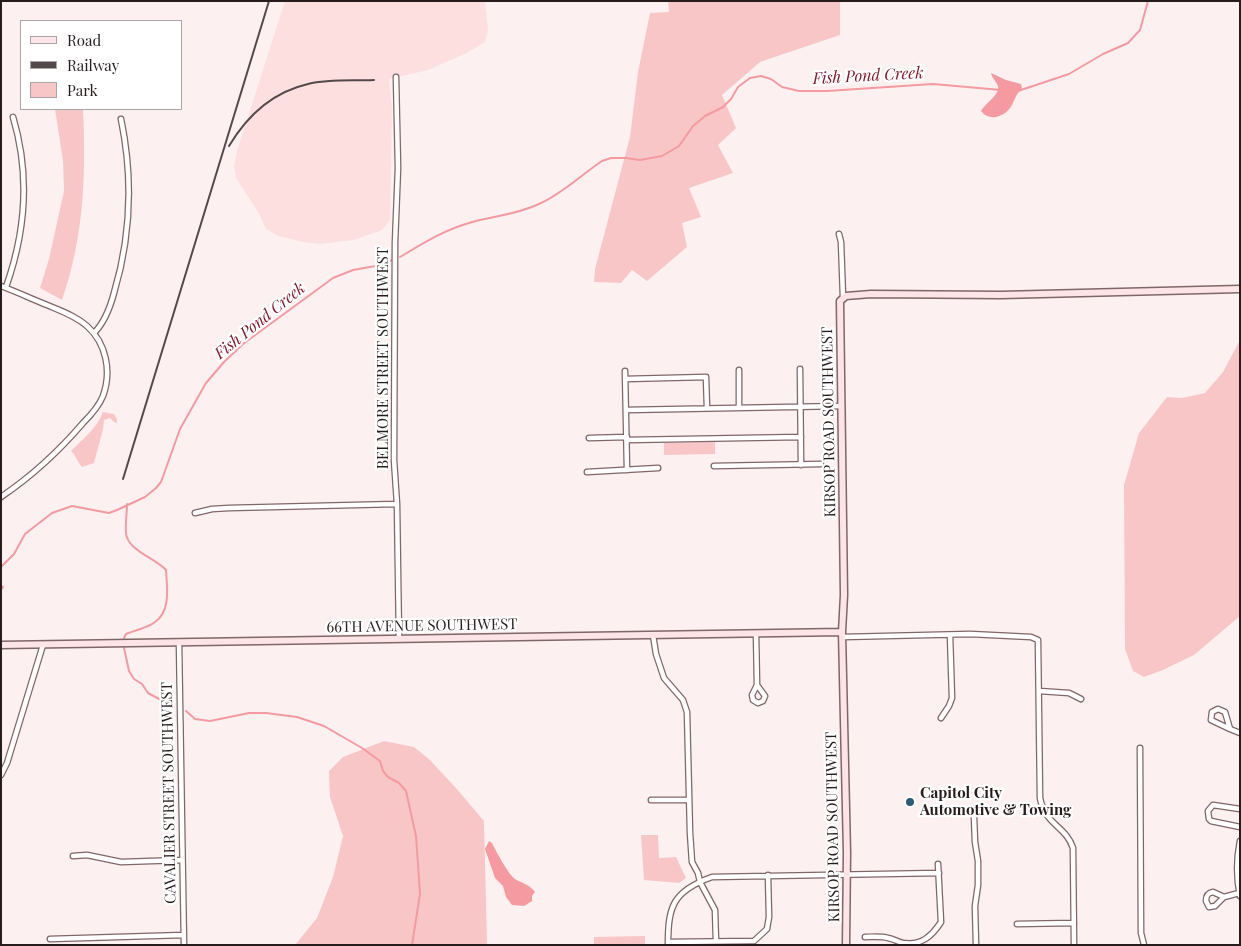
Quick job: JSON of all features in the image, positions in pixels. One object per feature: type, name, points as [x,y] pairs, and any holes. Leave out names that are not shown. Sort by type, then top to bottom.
[{"type":"street","name":"BELMORE STREET SOUTHWEST","points":[[396,77],[398,178],[395,249],[394,460],[397,504],[399,639]]},
{"type":"street","points":[[1,497],[22,482],[62,447],[100,402],[107,384],[108,367],[102,347],[94,333],[78,319],[4,286],[21,233],[24,198],[23,162],[13,117]]},
{"type":"street","points":[[94,333],[103,322],[111,303],[121,266],[126,234],[129,177],[121,119]]},
{"type":"street","points":[[839,234],[843,297],[870,294],[1003,295],[1240,289]]},
{"type":"street","name":"KIRSOP ROAD SOUTHWEST","points":[[843,297],[840,304],[846,945]]},
{"type":"street","points":[[800,369],[801,465]]},
{"type":"street","points":[[739,370],[739,408]]},
{"type":"street","points":[[625,371],[627,470]]},
{"type":"street","points":[[625,379],[706,377],[707,408]]},
{"type":"street","points":[[626,410],[842,406]]},
{"type":"street","points":[[589,438],[801,437]]},
{"type":"street","points":[[714,466],[821,464]]},
{"type":"street","points":[[587,472],[658,468]]},
{"type":"street","points":[[195,513],[217,508],[397,504]]},
{"type":"street","points":[[756,633],[757,685]]},
{"type":"street","name":"66TH AVENUE SOUTHWEST","points":[[1,645],[756,633],[970,634],[1037,639],[1039,643],[1039,691]]},
{"type":"street","points":[[653,635],[656,654],[664,678],[683,700],[687,712],[692,862],[715,910],[716,941]]},
{"type":"street","points":[[941,718],[952,698],[950,635]]},
{"type":"street","name":"CAVALIER STREET SOUTHWEST","points":[[179,642],[184,945]]},
{"type":"street","points":[[1,775],[10,754],[43,645]]},
{"type":"street","points":[[1074,945],[1073,848],[1069,838],[1045,813],[1040,798],[1039,691],[1069,692],[1081,699]]},
{"type":"street","points":[[1230,729],[1225,712],[1218,709],[1212,712],[1211,720],[1230,729],[1240,733]]},
{"type":"street","points":[[1140,748],[1141,932],[1144,945]]},
{"type":"street","points":[[651,800],[689,800]]},
{"type":"street","points":[[1240,809],[1216,805],[1210,807],[1208,811],[1210,821],[1240,827]]},
{"type":"street","points":[[974,818],[974,842],[978,861],[978,885],[975,906],[976,945]]},
{"type":"street","points":[[1047,828],[1054,824]]},
{"type":"street","points":[[1224,897],[1239,895],[1236,881],[1236,865],[1240,841]]},
{"type":"street","points":[[73,856],[87,855],[121,862],[182,860]]},
{"type":"street","points":[[865,937],[887,938],[904,943],[923,942],[936,930],[941,922],[938,864]]},
{"type":"street","points":[[768,875],[769,917],[767,929],[754,941],[668,944],[670,914],[678,897],[700,882],[712,877],[768,875],[938,873]]},
{"type":"street","points":[[1018,924],[1074,923]]},
{"type":"street","points":[[50,939],[184,935]]},
{"type":"shaded area","points":[[285,1],[485,1],[488,30],[485,42],[467,53],[428,70],[389,79],[392,108],[390,220],[382,230],[354,240],[320,244],[278,236],[266,229],[258,212],[236,178],[234,165],[238,148]]},
{"type":"shaded area","points":[[991,73],[1021,84],[1022,88],[1010,109],[996,117],[990,117],[981,111],[998,91],[997,84]]},
{"type":"shaded area","points":[[489,841],[512,876],[535,892],[532,896],[532,901],[524,906],[512,905],[506,897],[503,886],[495,878],[485,849]]},
{"type":"green space","points":[[668,1],[840,1],[840,35],[760,62],[722,95],[736,128],[718,145],[733,173],[689,188],[701,217],[682,223],[687,247],[647,281],[632,270],[621,283],[594,282],[595,269],[630,137],[638,72],[650,13],[669,12]]},
{"type":"green space","points":[[55,110],[83,110],[82,206],[75,253],[62,300],[40,288],[49,259],[64,191],[63,161]]},
{"type":"green space","points":[[1240,340],[1240,616],[1194,655],[1144,677],[1133,671],[1125,649],[1124,485],[1139,433],[1167,397],[1182,398],[1205,393],[1223,372]]},
{"type":"green space","points":[[103,412],[114,414],[117,423],[110,418],[104,420],[94,463],[82,467],[71,451],[85,438]]},
{"type":"green space","points":[[715,442],[715,454],[664,455],[664,443]]},
{"type":"green space","points":[[384,741],[414,747],[429,759],[484,821],[487,945],[295,945],[317,918],[333,877],[343,836],[330,797],[329,771],[343,757]]},
{"type":"green space","points":[[641,835],[658,835],[659,858],[676,857],[686,878],[679,883],[644,880]]},
{"type":"green space","points":[[645,936],[645,945],[594,945],[594,937]]},
{"type":"waterway","name":"Fish Pond Creek","points":[[1018,91],[1069,74],[1103,54],[1128,43],[1140,30],[1148,1]]},
{"type":"waterway","name":"Fish Pond Creek","points":[[400,257],[451,229],[522,211],[539,204],[564,190],[602,161],[611,158],[640,160],[662,156],[679,146],[693,126],[705,116],[723,107],[731,99],[738,87],[750,78],[761,76],[771,79],[782,87],[799,91],[933,84],[1001,90]]},
{"type":"waterway","name":"Fish Pond Creek","points":[[1,567],[14,554],[25,534],[52,513],[72,506],[109,513],[145,497],[161,482],[180,429],[206,383],[224,362],[243,344],[333,278],[353,270],[381,265],[392,260]]},
{"type":"waterway","points":[[124,638],[126,634],[155,622],[164,612],[167,598],[166,570],[136,549],[128,539],[126,533],[127,504]]},
{"type":"waterway","name":"Fish Pond Creek","points":[[1,586],[3,587],[1,590]]},
{"type":"waterway","points":[[124,648],[129,671],[134,679],[142,684],[148,693],[174,707]]},
{"type":"waterway","points":[[186,711],[195,719],[210,721],[249,713],[297,717],[324,726],[380,761],[383,771],[388,777],[399,783],[406,791],[416,836],[420,894],[412,945]]},
{"type":"railway","points":[[123,479],[269,1]]},
{"type":"railway","points":[[229,146],[253,115],[272,99],[283,93],[316,82],[374,80]]},
{"type":"place","name":"Capitol City Automotive & Towing","points":[[910,802]]}]
